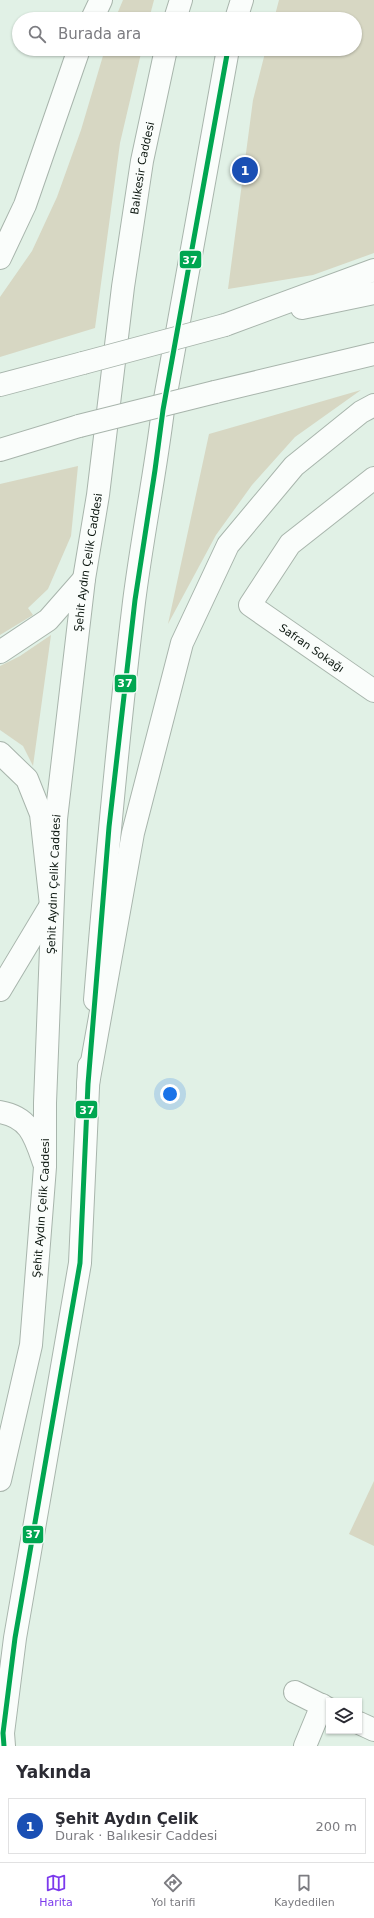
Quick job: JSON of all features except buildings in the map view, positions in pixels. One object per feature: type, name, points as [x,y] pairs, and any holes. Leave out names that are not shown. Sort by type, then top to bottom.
[{"type":"main road","points":[[95,12],[101,0]]},
{"type":"main road","points":[[177,12],[181,0]]},
{"type":"main road","points":[[238,12],[242,0]]},
{"type":"main road","points":[[0,258],[25,206],[77,56]]},
{"type":"main road","name":"Balıkesir Caddesi","points":[[122,287],[142,161],[164,56]]},
{"type":"main road","points":[[4,1746],[3,1733],[14,1638],[80,1263],[88,1084],[109,827],[135,600],[163,410],[227,56]]},
{"type":"main road","points":[[225,325],[374,270]]},
{"type":"main road","name":"Şehit Aydın Çelik Caddesi","points":[[0,1480],[31,1345],[45,1167],[45,1103],[56,818],[84,579],[98,495],[122,287]]},
{"type":"main road","points":[[0,385],[225,325],[374,293]]},
{"type":"main road","points":[[0,446],[374,354]]},
{"type":"main road","points":[[88,1084],[133,833],[182,643],[228,545],[294,466],[361,412],[374,405]]},
{"type":"main road","points":[[0,450],[80,426]]},
{"type":"main road","name":"Safran Sokağı","points":[[374,478],[290,544],[250,605],[374,691]]},
{"type":"main road","points":[[0,652],[48,620],[84,579]]},
{"type":"main road","points":[[0,753],[27,779],[41,814],[52,905],[0,990]]},
{"type":"main road","points":[[0,1112],[12,1114],[33,1131],[45,1167]]},
{"type":"main road","points":[[295,1692],[326,1707],[306,1746]]},
{"type":"main road","points":[[362,1724],[374,1730]]},
{"type":"green space","points":[[123,0],[154,0],[151,12],[118,12]]},
{"type":"green space","points":[[279,0],[374,0],[374,253],[313,275],[228,289],[253,100],[264,56],[362,56],[362,12],[276,12]]},
{"type":"green space","points":[[103,56],[140,56],[120,143],[95,328],[0,357],[0,297],[32,251],[57,197],[81,130]]},
{"type":"green space","points":[[361,390],[295,437],[252,485],[216,535],[168,624],[209,434]]},
{"type":"green space","points":[[78,466],[71,536],[48,589],[28,608],[33,615],[0,635],[0,484]]},
{"type":"green space","points":[[51,635],[33,766],[23,746],[0,730],[0,666],[20,656]]},
{"type":"green space","points":[[374,1481],[374,1546],[349,1534]]},
{"type":"transit line","name":"37","points":[[4,1746],[3,1733],[15,1638],[80,1263],[88,1084],[109,827],[135,600],[163,410],[227,56]]},
{"type":"place","name":"Şehit Aydın Çelik","points":[[245,170]]}]
